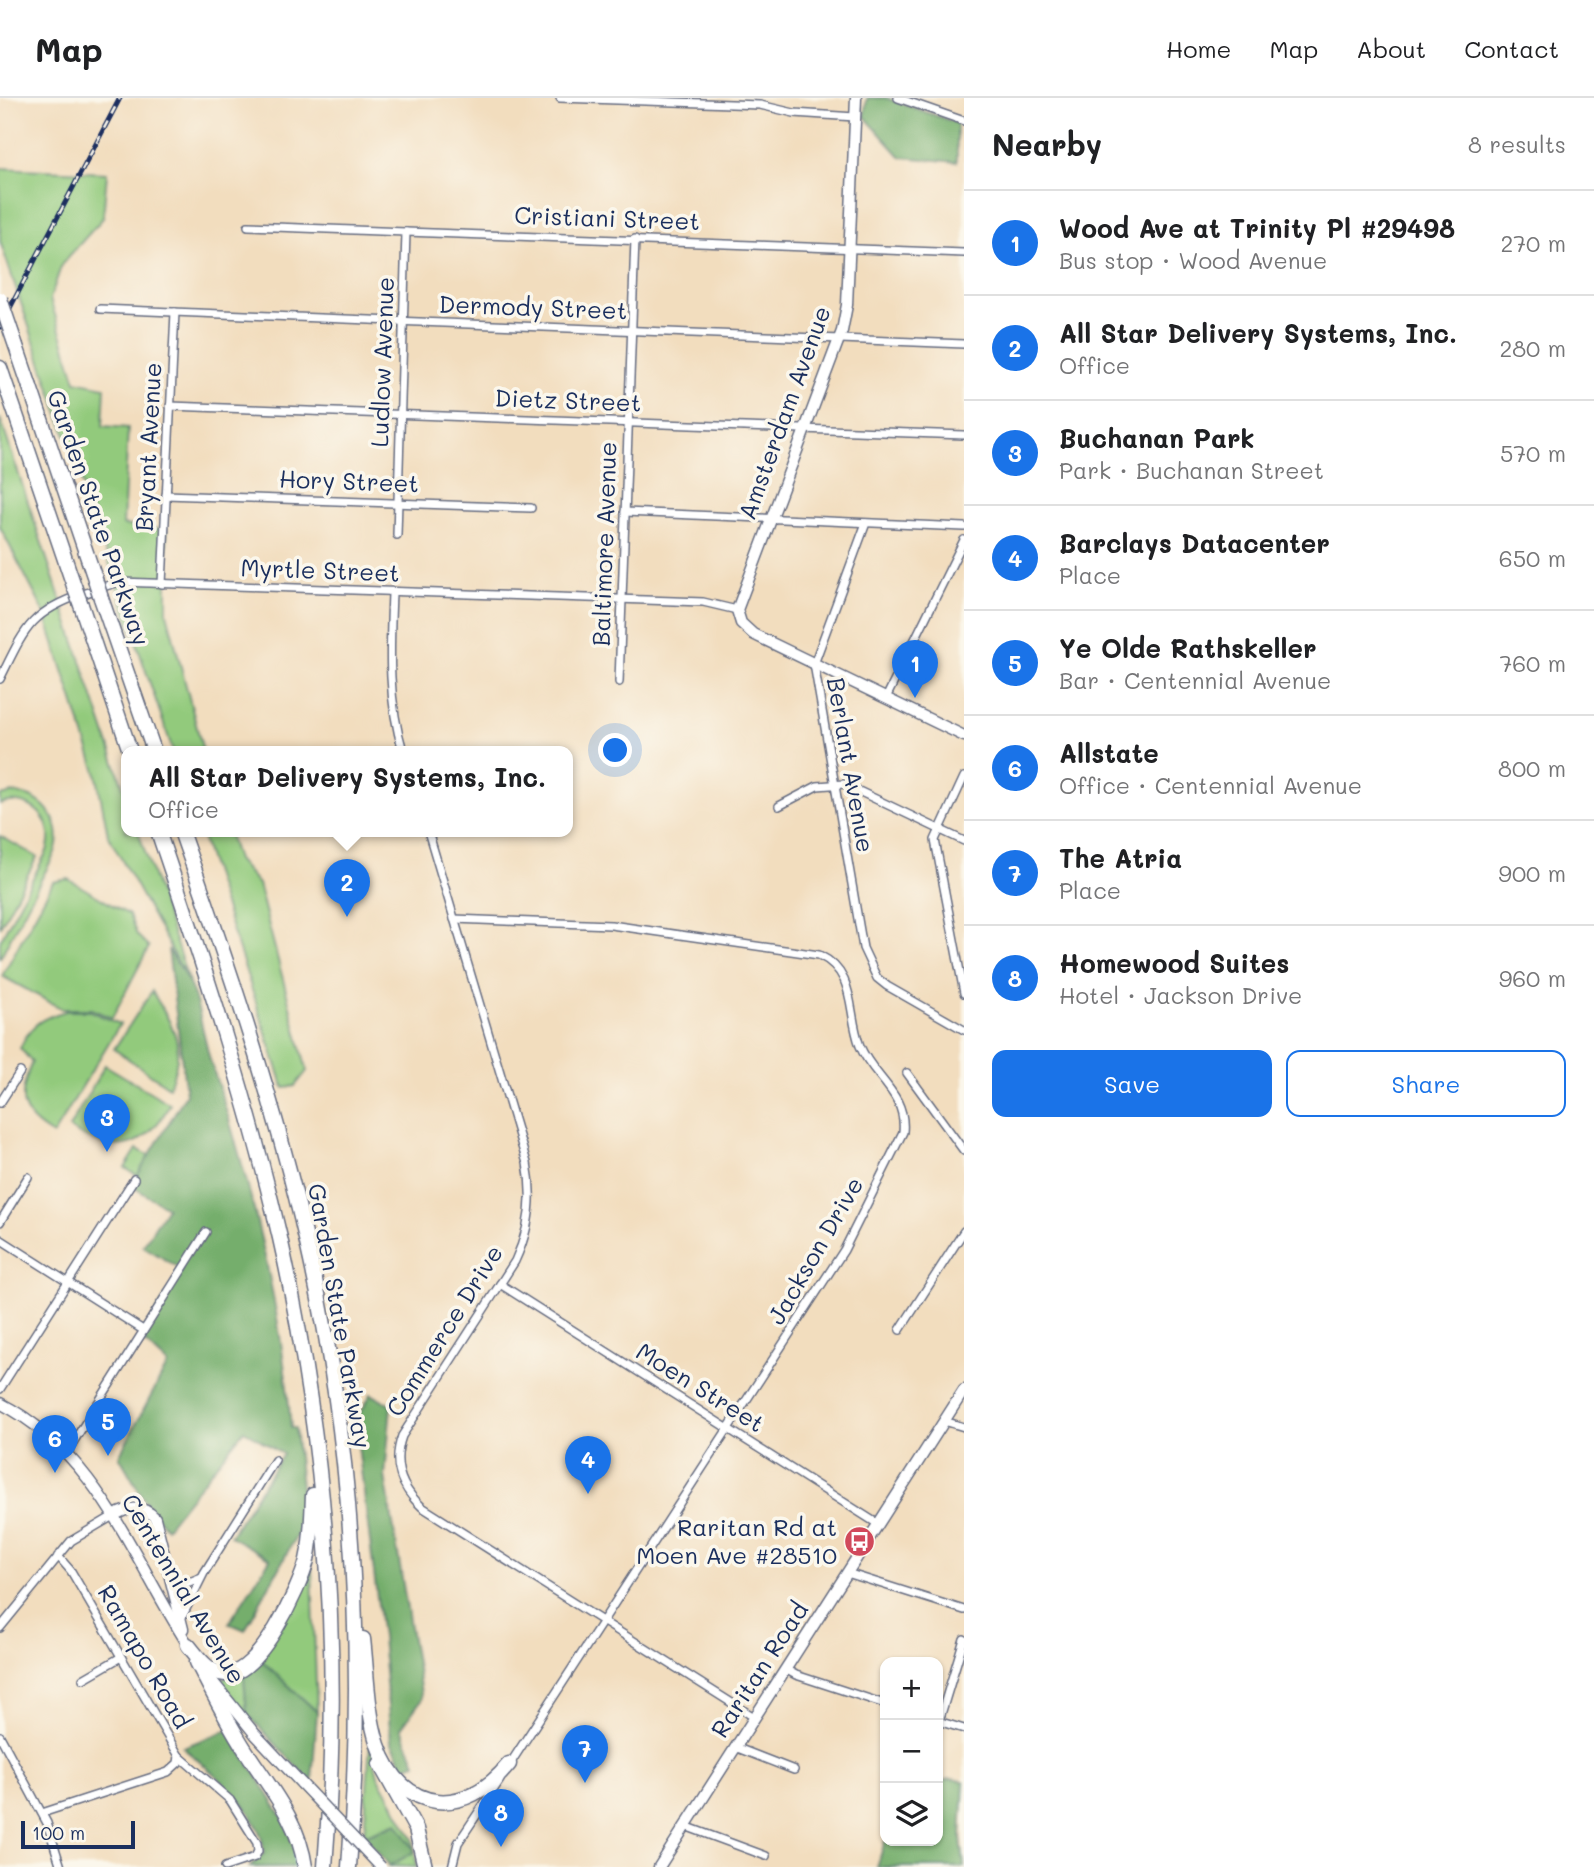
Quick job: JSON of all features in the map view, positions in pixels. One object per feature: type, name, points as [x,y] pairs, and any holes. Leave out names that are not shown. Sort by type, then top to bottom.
[{"type":"highway","name":"Garden State Parkway","points":[[0,299],[152,746]]},
{"type":"highway","name":"Garden State Parkway","points":[[0,368],[128,746]]},
{"type":"highway","name":"Garden State Parkway","points":[[160,837],[210,984],[253,1131],[287,1272],[310,1404],[322,1515],[331,1652],[331,1763],[325,1867]]},
{"type":"highway","name":"Garden State Parkway","points":[[183,837],[248,1028],[294,1190],[328,1354],[348,1508],[356,1675],[349,1867]]},
{"type":"highway","points":[[188,1645],[211,1670],[225,1674],[239,1672],[256,1656],[295,1593],[307,1557],[311,1527],[313,1474],[310,1404]]},
{"type":"highway","points":[[348,1508],[373,1721],[382,1770],[413,1823],[422,1848],[423,1867]]},
{"type":"highway","points":[[188,1645],[232,1729],[289,1816],[299,1838],[305,1867]]},
{"type":"highway","points":[[373,1721],[379,1748],[394,1774],[409,1789],[431,1801],[449,1803],[474,1796],[495,1782],[509,1765]]},
{"type":"main road","name":"Amsterdam Avenue","points":[[737,610],[839,340],[846,305],[856,98]]},
{"type":"main road","points":[[737,610],[741,624],[749,631],[964,736]]},
{"type":"main road","name":"Raritan Road","points":[[659,1867],[964,1390]]},
{"type":"main road","name":"Centennial Avenue","points":[[0,1403],[33,1423],[67,1452],[96,1486],[188,1645],[237,1713],[381,1867]]},
{"type":"main road","points":[[113,1516],[136,1507],[152,1515],[160,1532],[188,1645]]},
{"type":"street","points":[[560,98],[760,105],[794,113],[855,117]]},
{"type":"street","points":[[898,98],[964,121]]},
{"type":"street","name":"Cristiani Street","points":[[248,226],[964,253]]},
{"type":"street","name":"Ludlow Avenue","points":[[397,535],[406,232]]},
{"type":"street","name":"Baltimore Avenue","points":[[619,682],[635,239]]},
{"type":"street","name":"Dermody Street","points":[[100,309],[964,344]]},
{"type":"street","name":"Bryant Avenue","points":[[162,584],[174,312]]},
{"type":"street","name":"Dietz Street","points":[[170,406],[964,435]]},
{"type":"street","name":"Hory Street","points":[[166,495],[531,508]]},
{"type":"street","points":[[625,512],[964,527]]},
{"type":"street","name":"Berlant Avenue","points":[[866,523],[814,663],[863,948],[877,978],[964,1030]]},
{"type":"street","points":[[886,698],[964,540]]},
{"type":"street","name":"Myrtle Street","points":[[0,679],[23,633],[48,607],[114,583],[708,603],[737,610]]},
{"type":"street","points":[[392,593],[390,681],[402,746]]},
{"type":"street","points":[[964,777],[939,827],[935,844],[964,993]]},
{"type":"street","points":[[779,806],[817,786],[833,784],[854,787],[964,841]]},
{"type":"street","name":"Commerce Drive","points":[[430,837],[530,1177],[531,1206],[526,1234],[515,1261],[402,1436],[397,1454],[400,1478],[413,1499],[422,1507],[754,1717]]},
{"type":"street","name":"Jackson Drive","points":[[452,1867],[458,1843],[844,1250],[903,1132],[904,1123],[893,1090],[860,1046],[847,984],[838,969],[819,955],[611,925],[454,919]]},
{"type":"street","points":[[0,1103],[20,1072]]},
{"type":"street","points":[[907,1073],[964,1151]]},
{"type":"street","points":[[0,1222],[28,1177]]},
{"type":"street","points":[[0,1389],[134,1179]]},
{"type":"street","points":[[900,1330],[964,1231]]},
{"type":"street","points":[[67,1452],[206,1232]]},
{"type":"street","points":[[0,1239],[143,1331]]},
{"type":"street","name":"Moen Street","points":[[500,1284],[878,1524]]},
{"type":"street","points":[[944,1421],[964,1427]]},
{"type":"street","points":[[181,1620],[204,1573],[275,1460]]},
{"type":"street","points":[[0,1628],[75,1537],[113,1516]]},
{"type":"street","name":"Ramapo Road","points":[[42,1813],[168,1772],[178,1763],[179,1756],[71,1571],[58,1556]]},
{"type":"street","points":[[170,1575],[178,1584],[186,1586],[204,1573]]},
{"type":"street","points":[[846,1573],[964,1610]]},
{"type":"street","points":[[939,1720],[964,1639]]},
{"type":"street","points":[[83,1679],[121,1657]]},
{"type":"street","points":[[785,1669],[880,1702]]},
{"type":"street","points":[[943,1722],[964,1729]]},
{"type":"street","points":[[0,1736],[42,1813],[61,1867]]},
{"type":"street","points":[[735,1747],[794,1770]]},
{"type":"street","points":[[179,1756],[230,1800],[257,1843],[258,1854],[252,1859],[225,1867]]},
{"type":"street","points":[[685,1826],[766,1856]]},
{"type":"green space","points":[[867,98],[886,98],[957,123],[957,162],[901,157],[864,116]]},
{"type":"green space","points":[[0,168],[107,173],[103,218],[62,264],[50,299],[76,381],[105,387],[103,426],[128,428],[123,525],[167,530],[167,613],[202,746],[171,746],[0,241]]},
{"type":"green space","points":[[0,418],[121,781],[121,837],[140,837],[189,982],[108,835],[96,772],[44,612],[0,527]]},
{"type":"green space","points":[[14,793],[25,795],[44,806],[55,823],[57,844],[54,855],[0,958],[0,941],[47,851],[49,840],[45,820],[31,807],[22,803],[0,804],[0,796]]},
{"type":"green space","points":[[0,836],[37,857],[0,927]]},
{"type":"green space","points":[[202,837],[230,837],[237,860],[258,884],[307,1071],[295,1086],[284,1088]]},
{"type":"green space","points":[[68,879],[129,915],[137,935],[149,947],[112,1018],[91,1009],[62,1009],[2,976],[53,882]]},
{"type":"green space","points":[[168,949],[185,976],[195,999],[251,1197],[280,1334],[291,1428],[295,1428],[306,1536],[299,1531],[245,1630],[229,1623],[270,1559],[230,1536],[283,1454],[244,1430],[166,1528],[147,1505],[119,1456],[168,1364],[140,1338],[182,1270],[143,1246],[167,1207],[131,1186],[186,1094]]},
{"type":"green space","points":[[152,991],[176,1037],[177,1058],[169,1087],[114,1049]]},
{"type":"green space","points":[[66,1011],[90,1011],[120,1024],[53,1135],[41,1128],[27,1113],[23,1096],[32,1062],[20,1048],[28,1033],[38,1023]]},
{"type":"green space","points":[[105,1065],[170,1104],[150,1132],[127,1145],[100,1143],[69,1128]]},
{"type":"green space","points":[[137,1149],[150,1156],[138,1176],[125,1168]]},
{"type":"green space","points":[[371,1394],[391,1405],[385,1476],[422,1699],[401,1728],[416,1763],[404,1767],[391,1741],[382,1637],[355,1422]]},
{"type":"green space","points":[[312,1569],[317,1712],[261,1660]]},
{"type":"green space","points":[[261,1660],[317,1712],[312,1783],[247,1714],[244,1677]]},
{"type":"green space","points":[[248,1673],[244,1677],[247,1714],[219,1679]]},
{"type":"green space","points":[[228,1730],[286,1823],[299,1867],[250,1867],[264,1853],[261,1836],[254,1821],[234,1793],[183,1747]]},
{"type":"green space","points":[[370,1742],[378,1776],[413,1839],[415,1850],[397,1823],[364,1836]]},
{"type":"green space","points":[[943,1780],[964,1781],[961,1837],[964,1867],[877,1867],[883,1846],[943,1846]]},
{"type":"green space","points":[[397,1823],[415,1851],[390,1866],[364,1836]]},
{"type":"green space","points":[[415,1851],[417,1867],[390,1866]]},
{"type":"waterway","points":[[294,1853],[295,1867]]},
{"type":"railway","points":[[0,327],[120,98]]},
{"type":"place","name":"Wood Ave at Trinity Pl #29498","points":[[915,698]]},
{"type":"place","name":"All Star Delivery Systems, Inc.","points":[[347,917]]},
{"type":"place","name":"Buchanan Park","points":[[107,1152]]},
{"type":"place","name":"Ye Olde Rathskeller","points":[[108,1456]]},
{"type":"place","name":"Allstate","points":[[55,1473]]},
{"type":"place","name":"Barclays Datacenter","points":[[588,1494]]},
{"type":"place","name":"Raritan Rd at Moen Ave #28510","points":[[860,1542]]},
{"type":"place","name":"The Atria","points":[[585,1783]]},
{"type":"place","name":"Homewood Suites","points":[[501,1847]]}]
